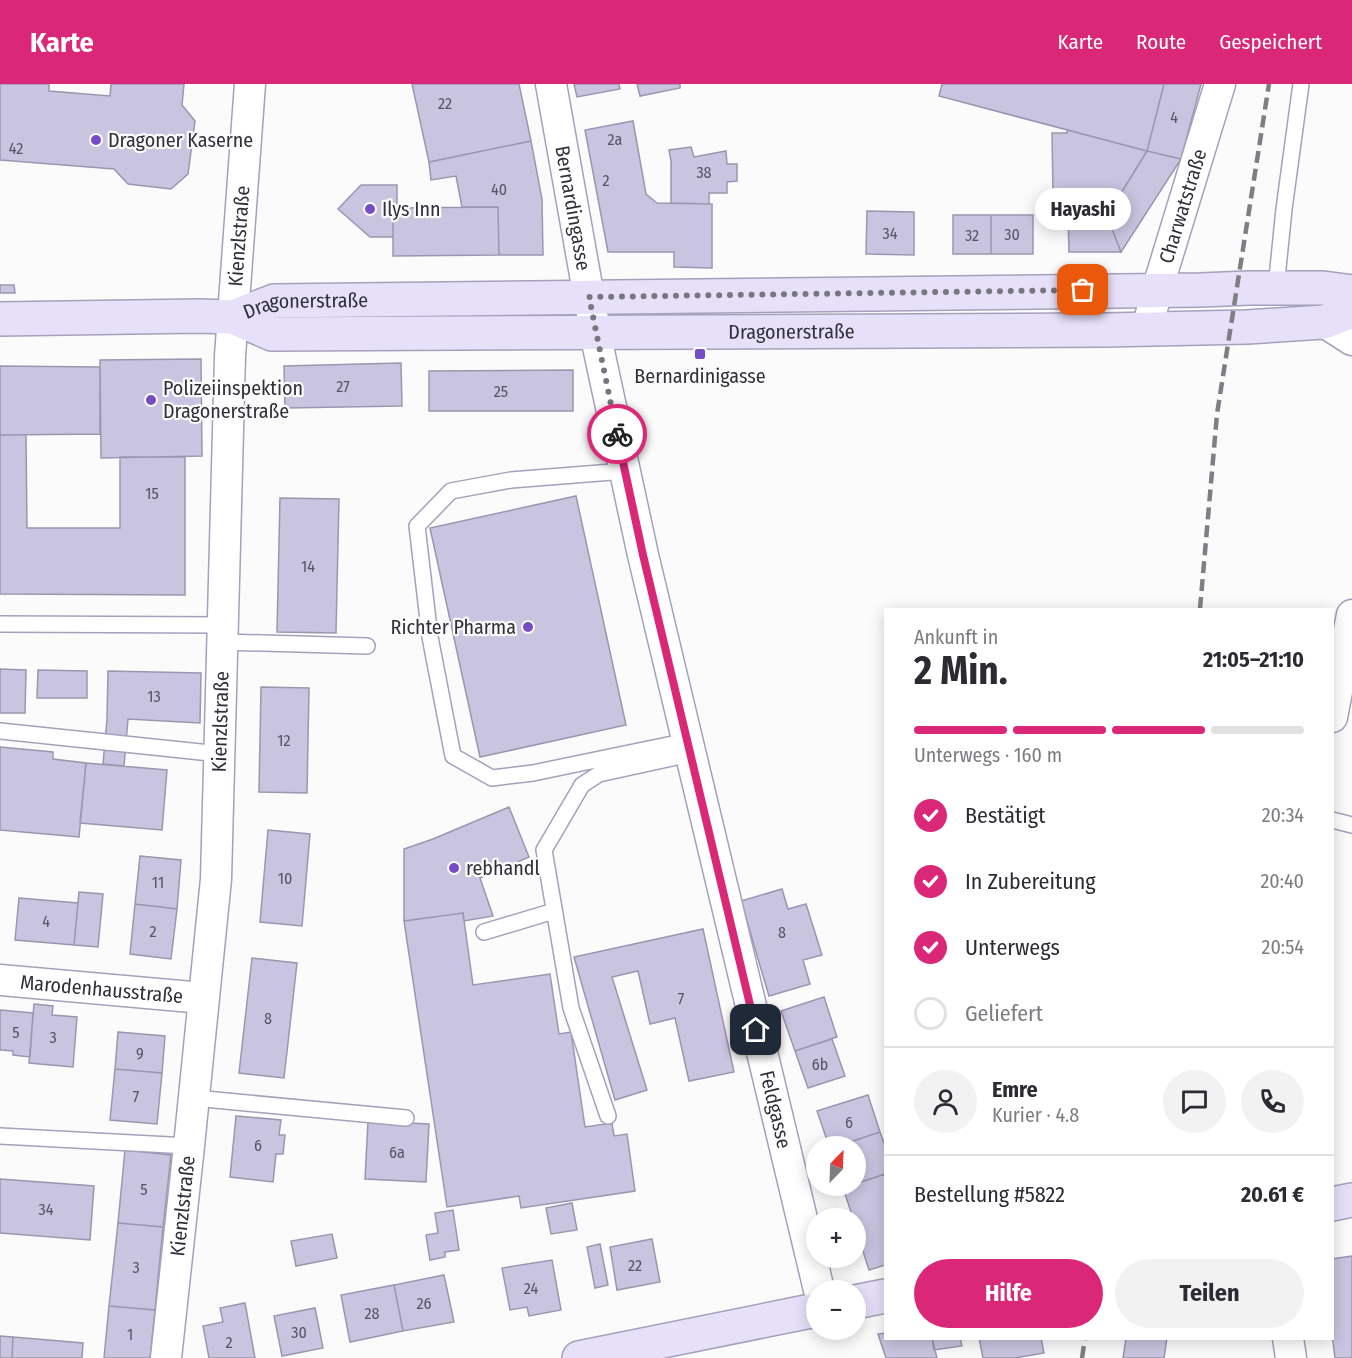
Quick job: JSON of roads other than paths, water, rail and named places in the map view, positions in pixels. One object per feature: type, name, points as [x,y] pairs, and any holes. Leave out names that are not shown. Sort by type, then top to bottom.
[{"type":"main road","name":"Dragonerstraße","points":[[233,317],[274,301],[1276,288],[1323,288],[1352,292]]},
{"type":"main road","name":"Dragonerstraße","points":[[0,319],[233,317],[272,334],[1147,329],[1247,327],[1338,317]]},
{"type":"main road","points":[[1334,1204],[1352,1200]]},
{"type":"main road","points":[[866,1300],[884,1296]]},
{"type":"main road","points":[[579,1358],[806,1312]]},
{"type":"street","name":"Kienzlstraße","points":[[166,1358],[216,879],[230,356],[250,84]]},
{"type":"street","name":"Bernardingasse","points":[[551,84],[596,333]]},
{"type":"street","name":"Charwatstraße","points":[[1147,329],[1220,84]]},
{"type":"street","points":[[1338,317],[1352,340]]},
{"type":"street","name":"Feldgasse","points":[[596,333],[643,555],[817,1280]]},
{"type":"street","points":[[1334,707],[1352,615]]},
{"type":"street","name":"Marodenhausstraße","points":[[0,980],[203,998]]},
{"type":"street","points":[[1288,1340],[1291,1358]]},
{"type":"lane","points":[[1276,288],[1301,84]]},
{"type":"lane","points":[[625,471],[512,480],[451,491],[417,526],[430,637],[453,756],[492,778],[689,747]]},
{"type":"lane","points":[[0,624],[223,634],[367,646]]},
{"type":"lane","points":[[0,731],[219,754]]},
{"type":"lane","points":[[608,1116],[571,1008],[544,850],[582,785],[599,774],[689,747]]},
{"type":"lane","points":[[1334,820],[1352,825]]},
{"type":"lane","points":[[484,932],[554,911]]},
{"type":"lane","points":[[194,1098],[406,1118]]},
{"type":"lane","points":[[0,1136],[189,1146]]},
{"type":"railway","points":[[1200,608],[1217,414],[1269,84]]},
{"type":"railway","points":[[1082,1358],[1085,1340]]},
{"type":"place","name":"Dragoner Kaserne","points":[[96,140]]},
{"type":"place","name":"Ilys Inn","points":[[370,209]]},
{"type":"place","name":"Hayashi","points":[[1083,290]]},
{"type":"place","name":"Bernardinigasse","points":[[700,354]]},
{"type":"place","name":"Polizeiinspektion Dragonerstraße","points":[[151,400]]},
{"type":"place","name":"Richter Pharma","points":[[528,627]]},
{"type":"place","name":"rebhandl","points":[[454,868]]}]
